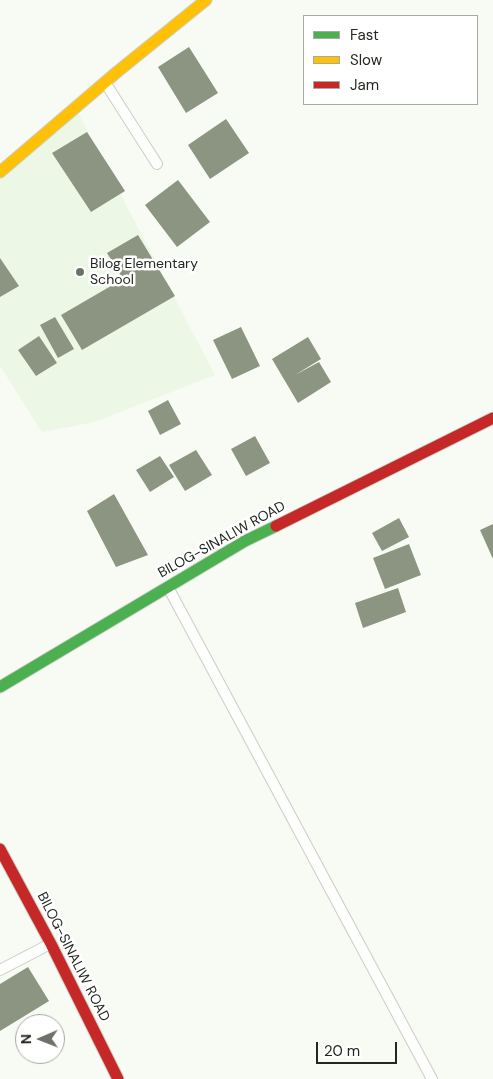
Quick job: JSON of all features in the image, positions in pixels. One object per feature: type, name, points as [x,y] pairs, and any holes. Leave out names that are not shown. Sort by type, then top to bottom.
[{"type":"street","points":[[0,172],[206,0]]},
{"type":"street","name":"BILOG-SINALIW ROAD","points":[[0,688],[245,541],[493,418]]},
{"type":"street","name":"BILOG-SINALIW ROAD","points":[[0,849],[4,867],[50,944],[118,1079]]},
{"type":"lane","points":[[105,83],[157,164]]},
{"type":"lane","points":[[168,587],[432,1079]]},
{"type":"lane","points":[[0,970],[50,944]]},
{"type":"shaded area","name":"Bilog Elementary School","points":[[78,113],[215,375],[95,422],[42,432],[0,366],[0,178]]},
{"type":"building","points":[[189,47],[218,93],[186,113],[158,67]]},
{"type":"building","points":[[226,119],[249,153],[210,179],[188,145]]},
{"type":"building","points":[[87,132],[125,191],[91,212],[52,153]]},
{"type":"building","points":[[178,180],[210,222],[177,247],[145,205]]},
{"type":"building","points":[[138,235],[175,296],[82,350],[61,315],[123,279],[107,253]]},
{"type":"building","points":[[0,258],[19,286],[0,297]]},
{"type":"building","points":[[55,317],[74,349],[58,358],[40,325]]},
{"type":"building","points":[[241,327],[260,366],[232,379],[213,340]]},
{"type":"building","points":[[39,336],[57,363],[36,376],[18,350]]},
{"type":"building","points":[[308,337],[321,359],[295,375],[319,362],[331,382],[298,403],[272,359]]},
{"type":"building","points":[[168,400],[181,424],[160,435],[148,411]]},
{"type":"building","points":[[255,436],[270,463],[246,476],[231,449]]},
{"type":"building","points":[[196,450],[212,475],[185,491],[169,465]]},
{"type":"building","points":[[160,456],[174,477],[150,492],[136,470]]},
{"type":"building","points":[[114,494],[148,555],[116,567],[87,511]]},
{"type":"building","points":[[399,518],[409,537],[382,551],[372,533]]},
{"type":"building","points":[[493,524],[493,559],[480,530]]},
{"type":"building","points":[[409,544],[421,575],[385,589],[373,558]]},
{"type":"building","points":[[398,588],[406,612],[363,628],[355,603]]},
{"type":"building","points":[[28,967],[49,1001],[28,1014],[15,1014],[15,1022],[0,1031],[0,984]]},
{"type":"traffic: fast","points":[[0,687],[245,541],[276,526]]},
{"type":"traffic: slow","points":[[0,172],[117,72],[206,0]]},
{"type":"traffic: jam","points":[[276,526],[493,418]]},
{"type":"traffic: jam","points":[[0,849],[51,944],[118,1079]]},
{"type":"place","name":"Bilog Elementary School","points":[[80,272]]}]
